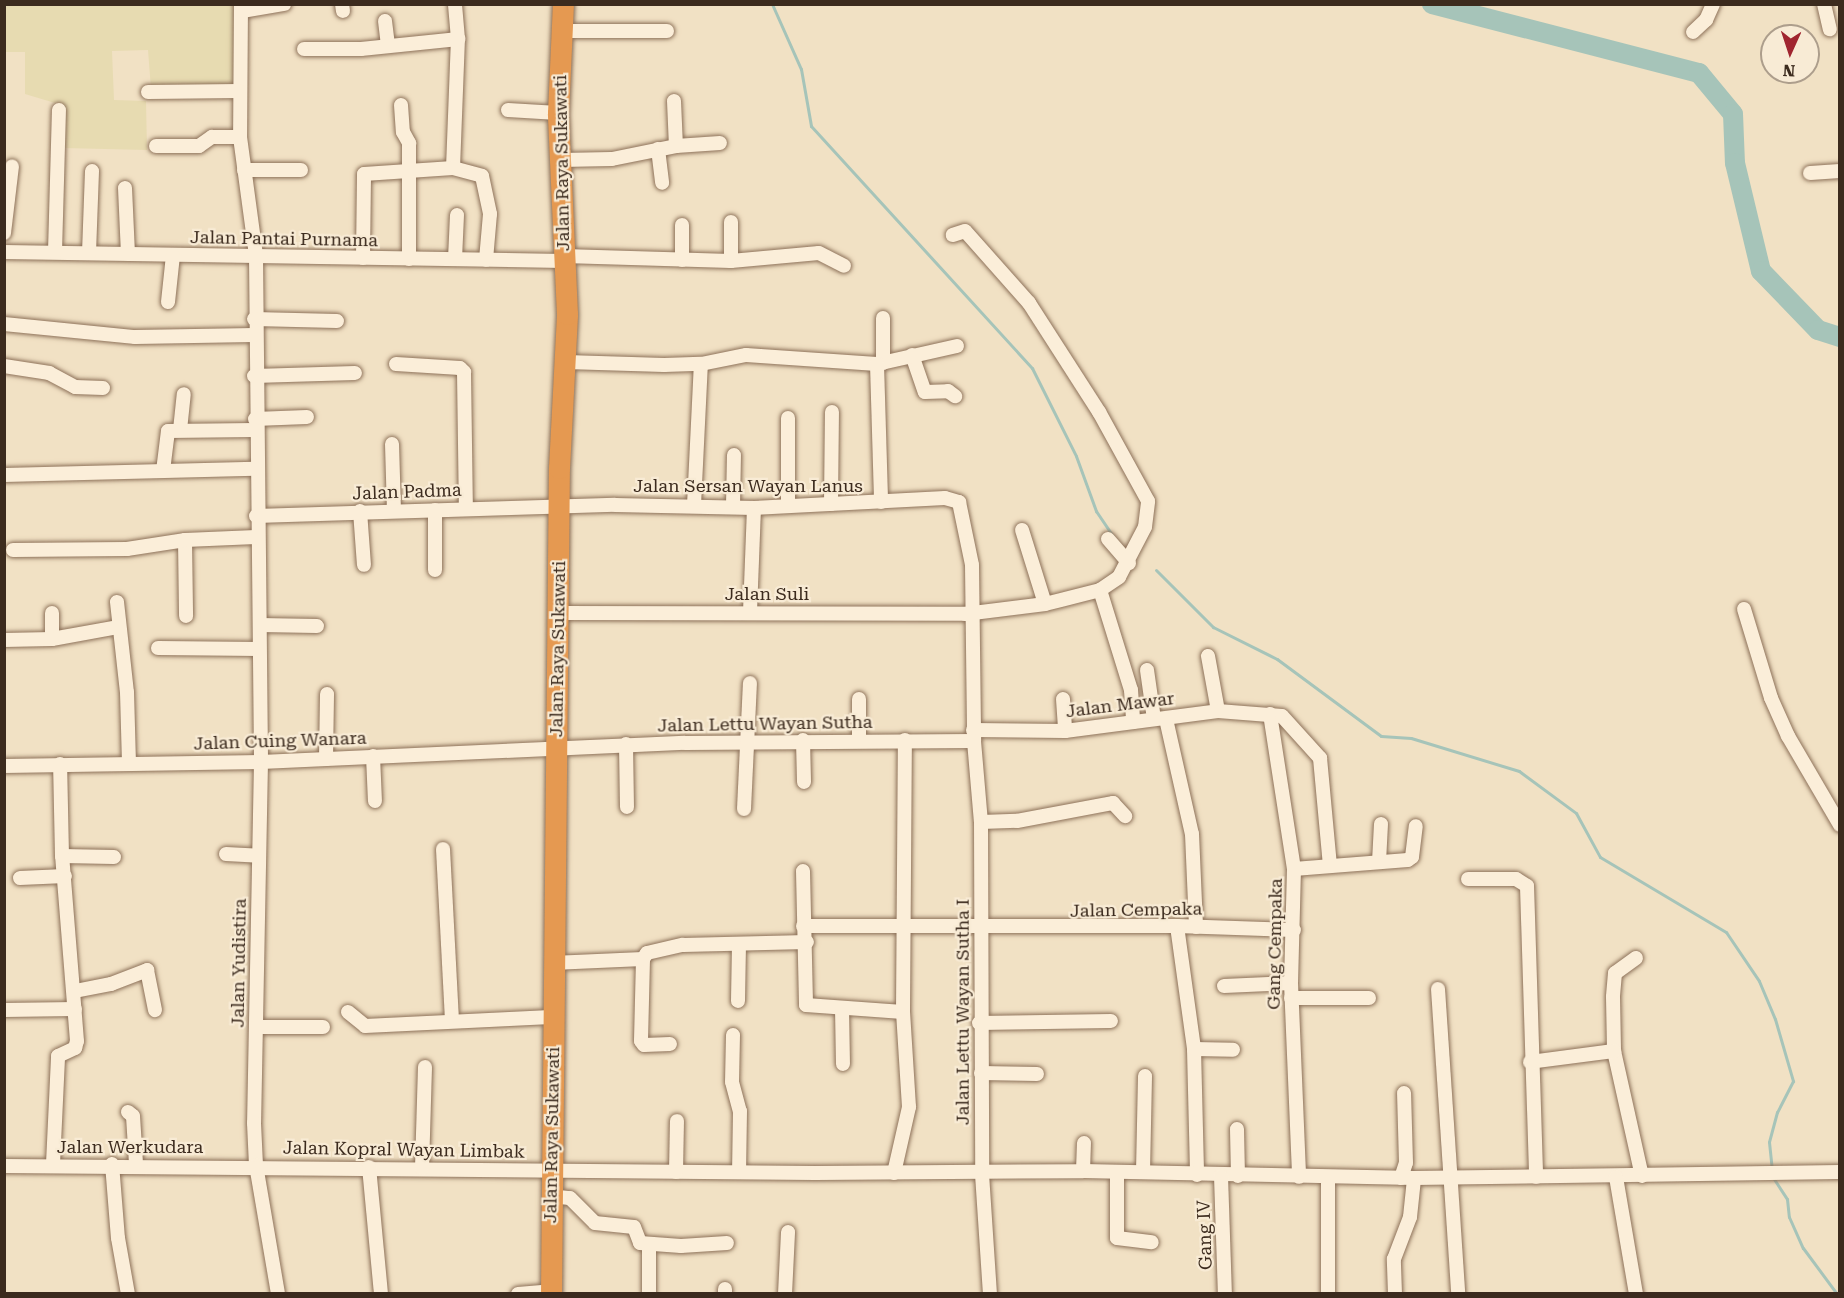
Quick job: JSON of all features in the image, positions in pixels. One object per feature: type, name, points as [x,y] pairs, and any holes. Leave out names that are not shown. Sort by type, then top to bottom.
[{"type":"highway","name":"Jalan Raya Sukawati","points":[[550,1292],[551,1017],[560,613],[559,506],[566,362],[558,113],[563,4]]},
{"type":"street","points":[[242,8],[284,4]]},
{"type":"street","points":[[453,168],[458,39],[454,4]]},
{"type":"street","points":[[1693,32],[1706,20],[1713,4]]},
{"type":"street","points":[[1824,4],[1830,29]]},
{"type":"street","name":"Jalan Yudistira","points":[[242,8],[240,137],[256,256],[254,376],[261,762],[256,1165],[278,1293]]},
{"type":"street","points":[[385,21],[388,46]]},
{"type":"street","points":[[563,31],[667,31]]},
{"type":"street","points":[[304,49],[388,46],[458,39]]},
{"type":"street","points":[[148,92],[239,91]]},
{"type":"street","points":[[674,101],[676,146]]},
{"type":"street","points":[[401,105],[409,168],[409,259]]},
{"type":"street","points":[[55,252],[59,110]]},
{"type":"street","points":[[508,110],[558,113]]},
{"type":"street","points":[[156,146],[199,146],[212,137],[240,137]]},
{"type":"street","points":[[561,160],[612,159],[676,146],[720,143]]},
{"type":"street","points":[[658,149],[662,183]]},
{"type":"street","points":[[4,233],[12,166]]},
{"type":"street","points":[[363,258],[364,174],[404,172],[409,168],[453,168],[482,176],[490,214],[486,260]]},
{"type":"street","points":[[244,170],[301,170]]},
{"type":"street","points":[[89,253],[92,171]]},
{"type":"street","points":[[1810,173],[1839,171]]},
{"type":"street","points":[[124,188],[128,254]]},
{"type":"street","points":[[455,259],[457,214]]},
{"type":"street","points":[[731,222],[731,261]]},
{"type":"street","points":[[682,225],[682,260]]},
{"type":"street","points":[[953,235],[965,231],[1008,276],[1074,372],[1148,501],[1145,527],[1129,563],[1119,577],[1100,590],[1131,690],[1132,722]]},
{"type":"street","name":"Jalan Pantai Purnama","points":[[4,252],[486,260],[731,261],[819,253],[844,266]]},
{"type":"street","points":[[168,302],[173,255]]},
{"type":"street","points":[[881,502],[880,363],[883,318]]},
{"type":"street","points":[[254,319],[337,321]]},
{"type":"street","points":[[4,324],[135,337],[254,335]]},
{"type":"street","points":[[566,362],[701,364],[746,355],[880,363],[957,346]]},
{"type":"street","points":[[912,355],[925,392],[948,391],[955,396]]},
{"type":"street","points":[[396,364],[460,368],[464,372],[466,508]]},
{"type":"street","points":[[694,505],[701,364]]},
{"type":"street","points":[[4,366],[49,373],[75,387],[103,388]]},
{"type":"street","points":[[254,376],[355,373]]},
{"type":"street","points":[[180,430],[184,394]]},
{"type":"street","points":[[831,504],[832,412]]},
{"type":"street","points":[[163,471],[166,433],[307,417]]},
{"type":"street","points":[[788,418],[788,505]]},
{"type":"street","points":[[393,444],[394,510]]},
{"type":"street","points":[[733,506],[734,455]]},
{"type":"street","points":[[4,475],[255,469]]},
{"type":"street","name":"Jalan Sersan Wayan Lanus","points":[[559,506],[694,505],[754,508],[945,498],[959,502],[972,565],[974,736]]},
{"type":"street","name":"Jalan Padma","points":[[256,516],[559,506]]},
{"type":"street","points":[[750,612],[754,508]]},
{"type":"street","points":[[435,510],[435,570]]},
{"type":"street","points":[[360,511],[364,565]]},
{"type":"street","points":[[1022,530],[1045,604]]},
{"type":"street","points":[[13,550],[119,550],[185,540],[256,537]]},
{"type":"street","points":[[1108,539],[1129,563]]},
{"type":"street","points":[[185,540],[186,616]]},
{"type":"street","name":"Jalan Suli","points":[[560,613],[974,613],[1045,604],[1100,590]]},
{"type":"street","points":[[117,602],[127,692],[129,763]]},
{"type":"street","points":[[1744,609],[1771,698],[1788,736],[1839,825]]},
{"type":"street","points":[[52,613],[52,639]]},
{"type":"street","points":[[260,625],[316,626]]},
{"type":"street","points":[[4,640],[52,639],[119,627]]},
{"type":"street","points":[[158,648],[259,649]]},
{"type":"street","points":[[1208,656],[1218,711]]},
{"type":"street","points":[[1147,670],[1192,834],[1196,927]]},
{"type":"street","points":[[744,809],[750,683]]},
{"type":"street","points":[[326,759],[327,694]]},
{"type":"street","points":[[859,699],[859,739]]},
{"type":"street","points":[[1063,699],[1065,731]]},
{"type":"street","name":"Jalan Mawar","points":[[974,736],[1065,731],[1218,711],[1270,714]]},
{"type":"street","points":[[1270,714],[1289,721],[1319,755],[1330,866]]},
{"type":"street","name":"Gang Cempaka","points":[[1270,714],[1294,869],[1291,998],[1299,1177]]},
{"type":"street","name":"Jalan Lettu Wayan Sutha","points":[[557,747],[626,744],[748,744],[803,740],[905,740],[974,736]]},
{"type":"street","name":"Jalan Lettu Wayan Sutha I","points":[[974,736],[981,822],[979,1023],[982,1174],[990,1293]]},
{"type":"street","points":[[803,740],[804,782]]},
{"type":"street","points":[[894,1173],[909,1107],[903,1012],[905,740]]},
{"type":"street","points":[[626,744],[627,807]]},
{"type":"street","name":"Jalan Cuing Wanara","points":[[4,766],[261,762],[557,747]]},
{"type":"street","points":[[373,756],[375,801]]},
{"type":"street","points":[[53,1164],[58,1057],[76,1047],[75,991],[63,856],[60,765]]},
{"type":"street","points":[[981,822],[1017,821],[1113,802],[1125,816]]},
{"type":"street","points":[[1379,862],[1381,824]]},
{"type":"street","points":[[1294,869],[1410,859],[1416,826]]},
{"type":"street","points":[[443,849],[452,1021]]},
{"type":"street","points":[[226,854],[259,856]]},
{"type":"street","points":[[63,856],[114,856]]},
{"type":"street","points":[[803,871],[803,926],[807,942],[806,1005],[903,1012]]},
{"type":"street","points":[[20,878],[65,876]]},
{"type":"street","points":[[1468,879],[1516,879],[1527,886],[1530,1062],[1536,1177]]},
{"type":"street","name":"Jalan Cempaka","points":[[803,926],[904,929],[980,926],[1177,926],[1294,930]]},
{"type":"street","points":[[1177,926],[1194,1049],[1197,1175]]},
{"type":"street","points":[[670,1044],[645,1045],[641,1041],[643,959],[647,953],[683,945],[807,942]]},
{"type":"street","points":[[738,1001],[739,944]]},
{"type":"street","points":[[1636,958],[1613,976],[1614,1051],[1642,1176]]},
{"type":"street","points":[[552,963],[643,959]]},
{"type":"street","points":[[75,991],[111,984],[147,970],[155,1010]]},
{"type":"street","points":[[1224,986],[1291,983]]},
{"type":"street","points":[[1438,989],[1458,1293]]},
{"type":"street","points":[[1291,998],[1369,998]]},
{"type":"street","points":[[842,1008],[843,1064]]},
{"type":"street","points":[[4,1010],[75,1009]]},
{"type":"street","points":[[348,1012],[365,1026],[551,1017]]},
{"type":"street","points":[[979,1023],[1111,1021]]},
{"type":"street","points":[[256,1027],[323,1027]]},
{"type":"street","points":[[733,1035],[732,1082],[740,1110],[739,1172]]},
{"type":"street","points":[[1194,1049],[1233,1050]]},
{"type":"street","points":[[1530,1062],[1614,1051]]},
{"type":"street","points":[[422,1168],[426,1067]]},
{"type":"street","points":[[981,1073],[1037,1074]]},
{"type":"street","points":[[1143,1172],[1144,1076]]},
{"type":"street","points":[[1395,1293],[1394,1259],[1410,1217],[1404,1093]]},
{"type":"street","points":[[128,1112],[133,1116],[136,1164]]},
{"type":"street","points":[[676,1172],[677,1120]]},
{"type":"street","points":[[1237,1129],[1238,1176]]},
{"type":"street","points":[[1083,1171],[1084,1143]]},
{"type":"street","name":"Jalan Werkudara","points":[[4,1166],[53,1164],[256,1165]]},
{"type":"street","points":[[111,1164],[118,1238],[128,1293]]},
{"type":"street","name":"Jalan Kopral Wayan Limbak","points":[[256,1165],[676,1172],[982,1174],[1083,1171],[1221,1176],[1407,1178],[1616,1177],[1739,1174],[1793,1170],[1839,1172]]},
{"type":"street","points":[[369,1167],[381,1293]]},
{"type":"street","points":[[1117,1172],[1117,1236],[1120,1240],[1152,1242]]},
{"type":"street","name":"Gang IV","points":[[1221,1176],[1226,1293]]},
{"type":"street","points":[[1328,1177],[1328,1293]]},
{"type":"street","points":[[1616,1177],[1636,1293]]},
{"type":"street","points":[[550,1196],[570,1198],[595,1223],[633,1226],[637,1241],[649,1245],[727,1243]]},
{"type":"street","points":[[785,1293],[788,1232]]},
{"type":"street","points":[[649,1245],[649,1292]]},
{"type":"street","points":[[519,1293],[550,1292]]},
{"type":"shaded area","points":[[4,5],[234,5],[233,86],[151,89],[148,50],[112,51],[114,100],[146,101],[147,150],[63,148],[65,106],[25,94],[25,52],[5,52]]},
{"type":"waterway","points":[[772,4],[801,69],[811,126],[1032,368],[1076,456],[1096,511],[1113,536]]},
{"type":"waterway","points":[[1432,4],[1699,73],[1733,114],[1735,163],[1761,271],[1818,330],[1840,337]]},
{"type":"waterway","points":[[1156,570],[1213,627],[1277,659],[1381,736],[1411,738],[1519,771],[1576,813],[1600,857],[1726,932],[1759,981],[1775,1019],[1793,1081],[1777,1112],[1769,1142],[1772,1169]]},
{"type":"waterway","points":[[1774,1179],[1787,1199],[1789,1217],[1803,1248],[1837,1294]]}]
